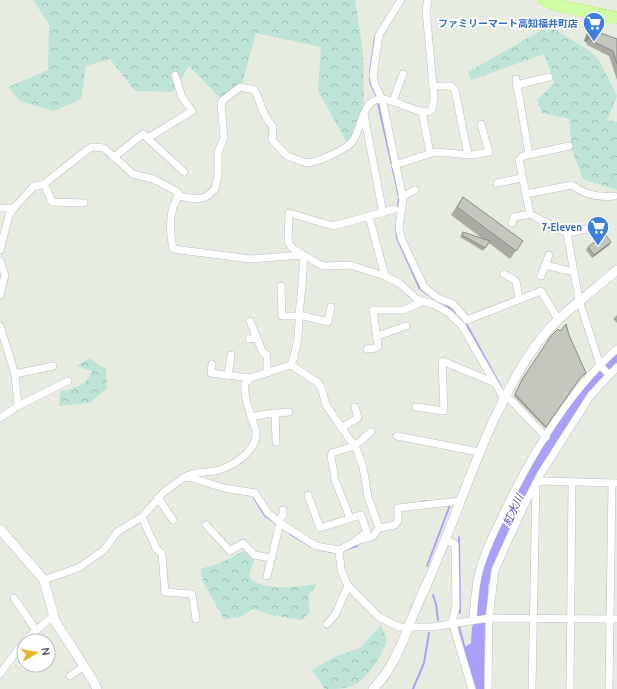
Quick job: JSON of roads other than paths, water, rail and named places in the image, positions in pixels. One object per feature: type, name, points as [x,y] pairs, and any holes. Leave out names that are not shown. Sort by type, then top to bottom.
[{"type":"main road","points":[[544,0],[561,6],[617,18]]},
{"type":"street","points":[[401,0],[379,35],[374,75],[375,85],[382,99],[402,197],[399,227],[401,238],[424,287],[429,292],[453,304],[467,320],[541,291],[558,319]]},
{"type":"street","points":[[178,196],[196,199],[206,197],[214,191],[218,178],[218,152],[224,138],[221,103],[222,100],[240,87],[251,87],[255,90],[265,116],[273,127],[272,140],[288,156],[307,163],[333,154],[348,146],[357,134],[368,105],[375,100],[382,99],[393,101],[425,112],[432,110],[434,97],[426,10],[428,0]]},
{"type":"street","points":[[393,101],[403,74]]},
{"type":"street","points":[[148,138],[192,111],[182,97],[176,75]]},
{"type":"street","points":[[529,154],[516,82],[549,77]]},
{"type":"street","points":[[433,86],[451,86],[455,90],[468,155]]},
{"type":"street","points":[[422,111],[430,153]]},
{"type":"street","points":[[364,115],[383,213]]},
{"type":"street","points":[[395,165],[435,152],[468,155],[489,152],[481,124]]},
{"type":"street","points":[[114,157],[143,134],[184,172]]},
{"type":"street","points":[[530,214],[519,160],[523,156],[529,154],[569,146]]},
{"type":"street","points":[[0,250],[9,216],[14,208],[33,187],[44,184],[92,147],[104,148],[132,174],[154,179],[175,190],[178,196],[172,213],[170,236],[173,249],[250,259],[303,255]]},
{"type":"street","points":[[497,183],[522,178]]},
{"type":"street","points":[[44,184],[52,202],[84,203]]},
{"type":"street","points":[[526,194],[572,185],[582,192],[597,196],[614,196]]},
{"type":"street","points":[[402,197],[415,190]]},
{"type":"street","points":[[0,208],[14,208]]},
{"type":"street","points":[[395,209],[333,226],[289,213],[288,242],[303,255],[324,266],[350,265],[385,276],[398,283],[421,302],[433,304],[449,313],[462,326],[493,382],[505,397],[546,437]]},
{"type":"street","points":[[512,223],[514,218],[530,214],[567,233],[602,226]]},
{"type":"street","points":[[369,216],[385,276]]},
{"type":"street","points":[[567,233],[579,300],[601,365],[608,374]]},
{"type":"street","points":[[291,365],[299,340],[304,280],[303,255]]},
{"type":"street","points":[[541,276],[549,255]]},
{"type":"street","points":[[0,262],[5,274],[0,295]]},
{"type":"street","points":[[545,265],[574,272]]},
{"type":"street","points":[[373,689],[386,674],[394,660],[427,586],[479,452],[505,397],[526,358],[558,319],[617,270]]},
{"type":"street","points":[[504,274],[516,281],[519,300]]},
{"type":"street","points":[[281,286],[282,316],[300,316],[327,325],[331,307]]},
{"type":"street","points":[[367,349],[378,346],[373,310],[404,310],[421,302]]},
{"type":"street","points":[[250,321],[263,353],[267,355],[268,373]]},
{"type":"street","points":[[0,326],[16,374],[18,406]]},
{"type":"street","points":[[377,336],[406,326]]},
{"type":"street","points":[[249,339],[257,338]]},
{"type":"street","points":[[473,620],[477,581],[482,561],[511,497],[546,437],[577,390],[617,349]]},
{"type":"street","points":[[228,376],[231,355]]},
{"type":"street","points":[[416,407],[444,411],[442,362],[493,382]]},
{"type":"street","points":[[212,364],[211,373],[250,378],[291,365]]},
{"type":"street","points":[[291,365],[317,382],[321,387],[326,405],[357,450],[363,467],[368,497],[379,528]]},
{"type":"street","points":[[16,374],[53,366]]},
{"type":"street","points":[[488,689],[487,618],[495,570],[536,483],[591,395],[608,374],[617,367]]},
{"type":"street","points":[[44,580],[83,565],[104,550],[117,532],[142,517],[158,498],[183,478],[190,474],[221,470],[249,452],[256,438],[245,387],[250,378]]},
{"type":"street","points":[[0,418],[18,406],[68,381]]},
{"type":"street","points":[[341,428],[358,418],[355,407]]},
{"type":"street","points":[[251,418],[289,412]]},
{"type":"street","points":[[275,413],[276,442]]},
{"type":"street","points":[[350,518],[335,480],[331,456],[332,453],[354,446],[371,432]]},
{"type":"street","points":[[397,436],[479,452]]},
{"type":"street","points":[[183,478],[192,478],[224,488],[255,493],[268,513],[316,546],[339,550],[354,542],[367,532],[361,515],[320,528],[308,495]]},
{"type":"street","points":[[536,483],[542,481],[614,483],[614,619],[609,689]]},
{"type":"street","points":[[570,689],[572,482]]},
{"type":"street","points":[[532,689],[536,483]]},
{"type":"street","points":[[158,498],[173,520]]},
{"type":"street","points":[[354,542],[373,536],[379,528],[395,525],[398,521],[398,508],[460,500]]},
{"type":"street","points":[[267,576],[283,510]]},
{"type":"street","points":[[142,517],[156,548],[162,554],[165,592],[192,594],[196,619]]},
{"type":"street","points":[[206,526],[230,551],[243,543],[254,554],[271,558]]},
{"type":"street","points":[[0,529],[44,580],[53,616],[97,689]]},
{"type":"street","points":[[445,540],[455,544],[456,607],[452,622],[472,689]]},
{"type":"street","points":[[339,550],[341,570],[348,586],[384,621],[399,627],[432,627],[452,622],[487,618],[614,619]]},
{"type":"street","points":[[327,624],[335,615],[348,586]]},
{"type":"street","points":[[14,598],[36,630]]},
{"type":"street","points":[[0,674],[25,640],[53,616]]},
{"type":"street","points":[[70,676],[84,666]]},
{"type":"waterway","points":[[370,73],[375,37]]},
{"type":"waterway","points":[[370,78],[371,85],[377,97]]},
{"type":"waterway","points":[[378,103],[399,197],[398,208]]},
{"type":"waterway","points":[[396,228],[397,238],[420,289],[436,300]]},
{"type":"waterway","points":[[444,304],[456,313]]},
{"type":"waterway","points":[[467,325],[501,387]]},
{"type":"waterway","name":"紅水川","points":[[479,643],[482,583],[489,562],[516,500],[534,467],[579,399],[598,376],[617,359]]},
{"type":"waterway","points":[[254,498],[265,516],[277,524]]},
{"type":"waterway","points":[[421,502],[426,501]]},
{"type":"waterway","points":[[427,566],[450,505]]},
{"type":"waterway","points":[[290,534],[312,547]]},
{"type":"waterway","points":[[459,537],[460,613]]},
{"type":"waterway","points":[[347,549],[357,546]]},
{"type":"waterway","points":[[316,549],[331,552]]},
{"type":"waterway","points":[[433,595],[438,620]]},
{"type":"waterway","points":[[459,626],[465,649]]},
{"type":"waterway","points":[[413,689],[424,663],[429,633]]},
{"type":"place","name":"ファミリーマート高知福井町店","points":[[594,42]]},
{"type":"place","name":"7-Eleven","points":[[598,246]]}]
